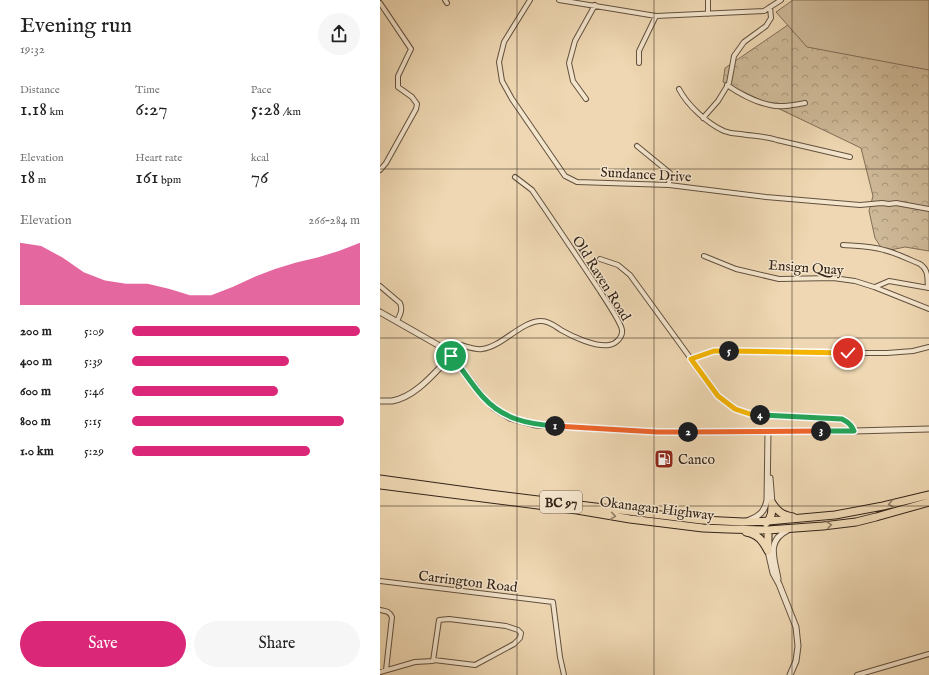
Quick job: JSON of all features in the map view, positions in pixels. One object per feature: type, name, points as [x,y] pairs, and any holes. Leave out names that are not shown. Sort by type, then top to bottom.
[{"type":"highway","name":"Okanagan Highway","points":[[380,479],[702,520],[743,522],[835,515],[929,495]]},
{"type":"highway","name":"Okanagan Highway","points":[[380,485],[577,510],[630,519],[728,530],[790,529],[856,522],[929,502]]},
{"type":"highway","points":[[772,503],[779,512],[786,515],[803,518]]},
{"type":"highway","points":[[728,530],[743,525],[765,524],[771,515],[772,503]]},
{"type":"highway","points":[[768,551],[768,530],[775,525],[790,524],[803,518]]},
{"type":"highway","points":[[728,530],[756,535],[760,538],[768,551]]},
{"type":"street","name":"Sundance Drive","points":[[530,0],[504,42],[499,62],[502,81],[512,99],[565,176],[577,182],[669,185],[766,197],[860,205],[896,203],[929,209]]},
{"type":"street","points":[[559,0],[656,16],[764,10],[781,0]]},
{"type":"street","points":[[708,0],[708,14]]},
{"type":"street","points":[[380,3],[411,49],[398,76],[398,87],[412,96],[417,104],[416,109],[386,163],[380,170]]},
{"type":"street","points":[[586,99],[573,81],[569,63],[576,41],[595,5]]},
{"type":"street","points":[[704,118],[718,101],[729,83],[734,56],[744,42],[766,26],[771,18],[770,7]]},
{"type":"street","points":[[639,62],[639,51],[656,16]]},
{"type":"street","points":[[727,86],[748,98],[771,106],[805,104]]},
{"type":"street","points":[[679,89],[683,97],[704,118],[725,131],[770,138],[850,157]]},
{"type":"street","points":[[637,146],[670,173],[669,185]]},
{"type":"street","name":"Old Raven Road","points":[[451,356],[461,346],[479,349],[489,348],[531,323],[540,321],[548,322],[575,338],[602,345],[611,345],[619,340],[622,332],[622,327],[607,303],[532,190],[515,177]]},
{"type":"street","points":[[843,245],[883,249],[920,264],[924,266],[927,271],[928,288],[889,281],[874,287]]},
{"type":"street","name":"Ensign Quay","points":[[704,256],[736,269],[779,279],[833,278],[855,281],[929,309]]},
{"type":"street","points":[[600,259],[618,265],[630,275],[718,396],[735,409],[753,415],[842,419],[849,423],[853,427],[854,431]]},
{"type":"street","points":[[380,286],[402,306],[397,322]]},
{"type":"street","points":[[380,312],[438,345],[451,356],[483,397],[494,408],[510,418],[536,425],[657,432],[768,432],[929,429]]},
{"type":"street","points":[[691,359],[714,351],[888,353],[914,351],[929,347]]},
{"type":"street","points":[[380,401],[393,401],[418,389],[451,356]]},
{"type":"street","points":[[743,522],[754,518],[763,512],[765,508],[767,500],[768,432]]},
{"type":"street","points":[[768,471],[771,484],[772,503]]},
{"type":"street","points":[[779,584],[773,552],[777,538],[790,529]]},
{"type":"street","points":[[768,551],[773,573],[779,584],[796,628],[798,646],[796,661],[790,675]]},
{"type":"street","name":"Carrington Road","points":[[380,581],[553,602],[560,657],[564,675]]},
{"type":"street","points":[[380,610],[387,611],[392,617],[386,670]]},
{"type":"street","points":[[380,672],[409,663],[433,661],[439,620],[448,619],[506,626],[522,633],[520,638],[514,644],[475,665],[434,660]]},
{"type":"street","points":[[857,675],[929,654]]},
{"type":"green space","points":[[793,0],[929,0],[929,70],[807,47],[776,12]]},
{"type":"green space","points":[[929,0],[929,251],[905,247],[886,251],[882,249],[875,238],[869,211],[873,196],[861,148],[723,82],[725,68],[801,16]]},
{"type":"place","name":"Canco","points":[[664,459]]},
{"type":"route","points":[[451,356],[483,397],[494,408],[510,418],[536,425],[657,432],[854,431],[853,427],[842,419],[753,415],[735,409],[718,396],[691,359],[714,351],[848,353]]}]
